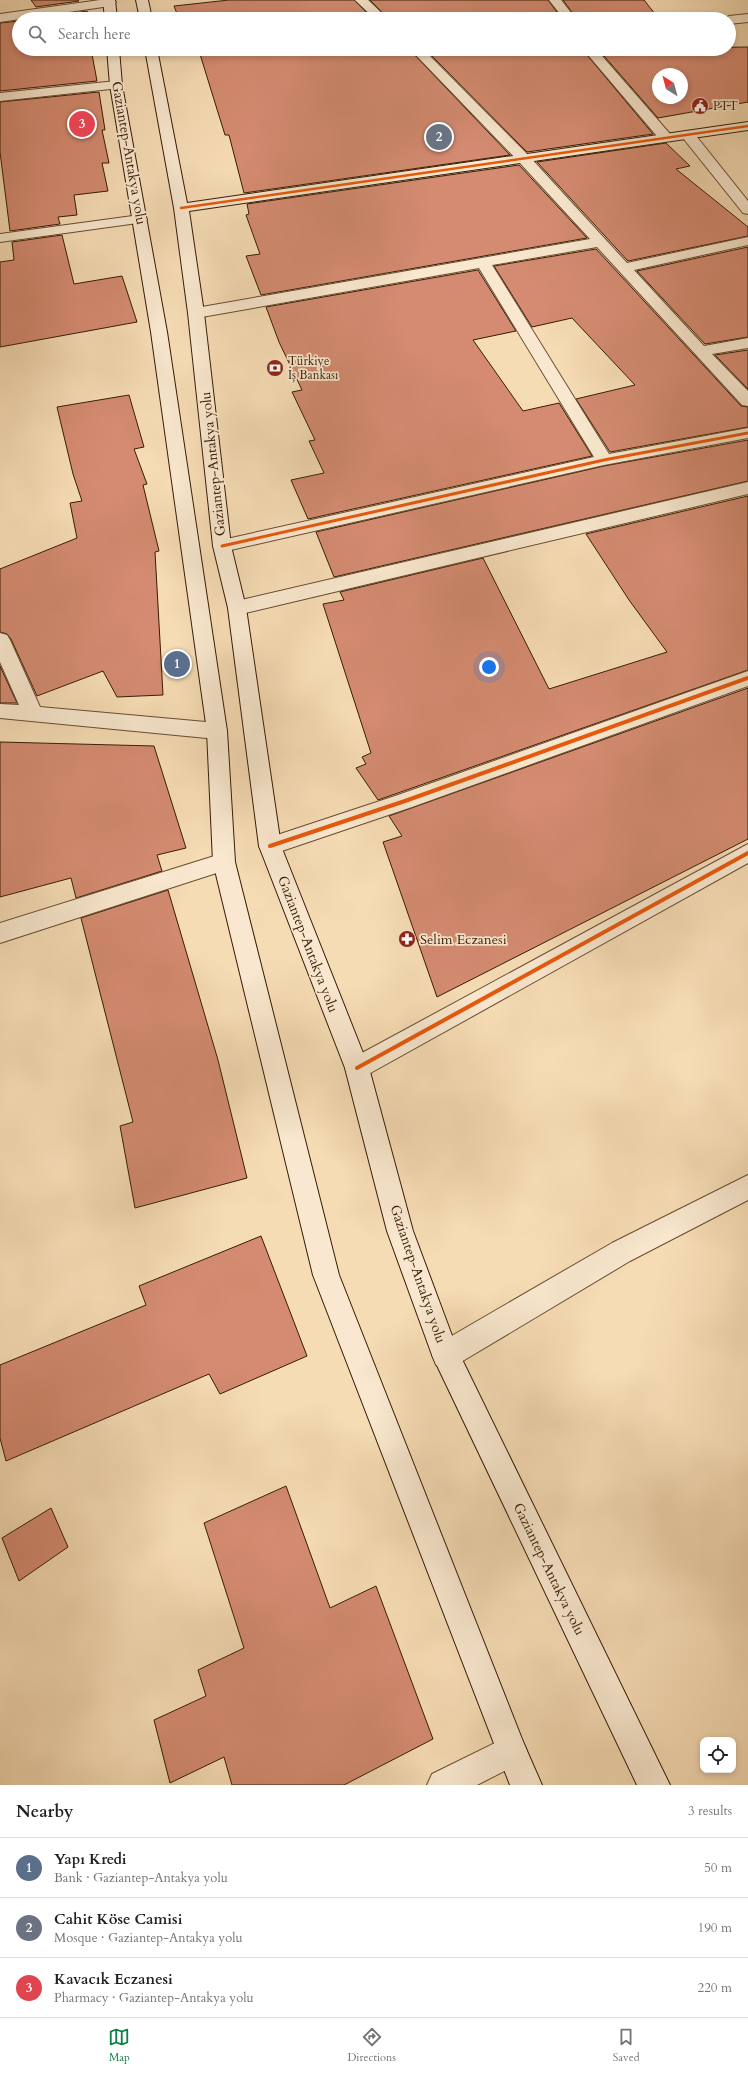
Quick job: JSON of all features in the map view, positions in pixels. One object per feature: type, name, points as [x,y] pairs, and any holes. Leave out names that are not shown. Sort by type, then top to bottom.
[{"type":"street","points":[[142,0],[145,12]]},
{"type":"street","points":[[361,0],[374,12]]},
{"type":"street","points":[[555,0],[564,12]]},
{"type":"street","points":[[38,12],[109,1],[110,12]]},
{"type":"street","points":[[0,18],[12,16]]},
{"type":"street","points":[[736,19],[748,18]]},
{"type":"street","name":"Gaziantep-Antakya yolu","points":[[114,56],[116,85],[159,332],[217,731],[224,862],[326,1275],[511,1751],[526,1785]]},
{"type":"street","name":"Gaziantep-Antakya yolu","points":[[153,56],[181,208],[196,313],[222,546],[237,608],[270,846],[357,1068],[400,1231],[446,1355],[654,1785]]},
{"type":"street","points":[[423,56],[524,159],[623,268],[748,401]]},
{"type":"street","points":[[595,56],[666,138]]},
{"type":"street","points":[[0,97],[116,85]]},
{"type":"street","points":[[181,208],[748,126]]},
{"type":"street","points":[[688,135],[748,210]]},
{"type":"street","points":[[0,238],[140,219]]},
{"type":"street","points":[[623,268],[748,241]]},
{"type":"street","points":[[196,313],[484,264],[599,242]]},
{"type":"street","points":[[484,264],[604,460]]},
{"type":"street","points":[[700,351],[748,343]]},
{"type":"street","points":[[222,546],[604,460],[748,433]]},
{"type":"street","points":[[237,608],[748,488]]},
{"type":"street","points":[[0,640],[34,714]]},
{"type":"street","points":[[270,846],[405,801],[748,678]]},
{"type":"street","points":[[0,711],[217,731]]},
{"type":"street","points":[[357,1068],[748,853]]},
{"type":"street","points":[[0,933],[224,862]]},
{"type":"street","points":[[446,1355],[621,1252],[748,1188]]},
{"type":"street","points":[[443,1785],[511,1751]]},
{"type":"building","points":[[31,0],[78,0],[79,1],[36,7]]},
{"type":"building","points":[[229,0],[354,0],[366,12],[176,12],[174,6]]},
{"type":"building","points":[[370,0],[548,0],[557,12],[382,12]]},
{"type":"building","points":[[563,0],[644,0],[653,12],[572,12]]},
{"type":"building","points":[[12,22],[12,56],[92,56],[97,81],[0,91],[0,23]]},
{"type":"building","points":[[736,47],[748,47],[748,102],[658,118],[604,56],[736,56]]},
{"type":"building","points":[[201,56],[416,56],[510,155],[244,193],[229,135],[225,135]]},
{"type":"building","points":[[432,56],[588,56],[653,134],[527,152]]},
{"type":"building","points":[[99,92],[105,130],[102,130],[109,163],[102,163],[108,191],[74,195],[77,215],[58,217],[60,224],[10,231],[0,152],[0,102]]},
{"type":"building","points":[[666,143],[690,166],[676,169],[748,227],[748,236],[628,261],[537,162]]},
{"type":"building","points":[[519,165],[587,238],[261,295],[246,256],[260,254],[246,215],[249,214],[247,204]]},
{"type":"building","points":[[62,235],[74,284],[122,276],[137,322],[0,347],[0,262],[14,260],[12,242]]},
{"type":"building","points":[[748,247],[748,337],[705,344],[637,271]]},
{"type":"building","points":[[596,249],[741,406],[748,407],[748,427],[610,452],[576,399],[635,385],[572,318],[532,327],[494,266]]},
{"type":"building","points":[[478,270],[516,331],[473,340],[523,411],[559,403],[592,456],[308,519],[291,480],[324,473],[309,441],[315,440],[292,392],[302,390],[279,342],[266,307]]},
{"type":"building","points":[[748,350],[748,389],[715,355]]},
{"type":"building","points":[[129,395],[144,447],[134,449],[147,484],[143,485],[159,551],[155,552],[163,695],[117,697],[103,671],[37,696],[11,639],[7,634],[0,632],[0,569],[77,538],[70,503],[82,501],[73,474],[57,407]]},
{"type":"building","points":[[748,440],[748,481],[334,577],[316,532],[604,466]]},
{"type":"building","points":[[748,496],[748,670],[378,800],[356,768],[366,764],[362,757],[371,753],[323,604],[344,600],[340,592],[483,558],[549,689],[667,652],[629,600],[586,534]]},
{"type":"building","points":[[0,666],[17,703],[0,703]]},
{"type":"building","points":[[748,688],[748,839],[437,997],[383,842],[402,836],[389,816]]},
{"type":"building","points":[[0,742],[154,746],[186,848],[157,855],[162,871],[76,898],[71,878],[0,897]]},
{"type":"building","points":[[168,890],[218,1060],[247,1178],[135,1208],[120,1126],[133,1122],[81,918]]},
{"type":"building","points":[[261,1236],[307,1356],[220,1394],[209,1374],[6,1461],[0,1438],[0,1365],[146,1305],[139,1286]]},
{"type":"building","points":[[286,1486],[330,1608],[376,1586],[433,1739],[344,1785],[232,1785],[224,1757],[170,1783],[154,1720],[206,1696],[198,1670],[244,1648],[204,1523]]},
{"type":"building","points":[[51,1508],[68,1547],[19,1581],[2,1538]]},
{"type":"cycle path","points":[[181,208],[748,126]]},
{"type":"cycle path","points":[[222,546],[604,460],[748,433]]},
{"type":"cycle path","points":[[270,846],[405,801],[748,678]]},
{"type":"cycle path","points":[[357,1068],[748,853]]},
{"type":"place","name":"PTT","points":[[700,106]]},
{"type":"place","name":"Kavacık Eczanesi","points":[[82,124]]},
{"type":"place","name":"Cahit Köse Camisi","points":[[439,137]]},
{"type":"place","name":"Türkiye İş Bankası","points":[[275,368]]},
{"type":"place","name":"Yapı Kredi","points":[[177,664]]},
{"type":"place","name":"Selim Eczanesi","points":[[407,939]]}]
